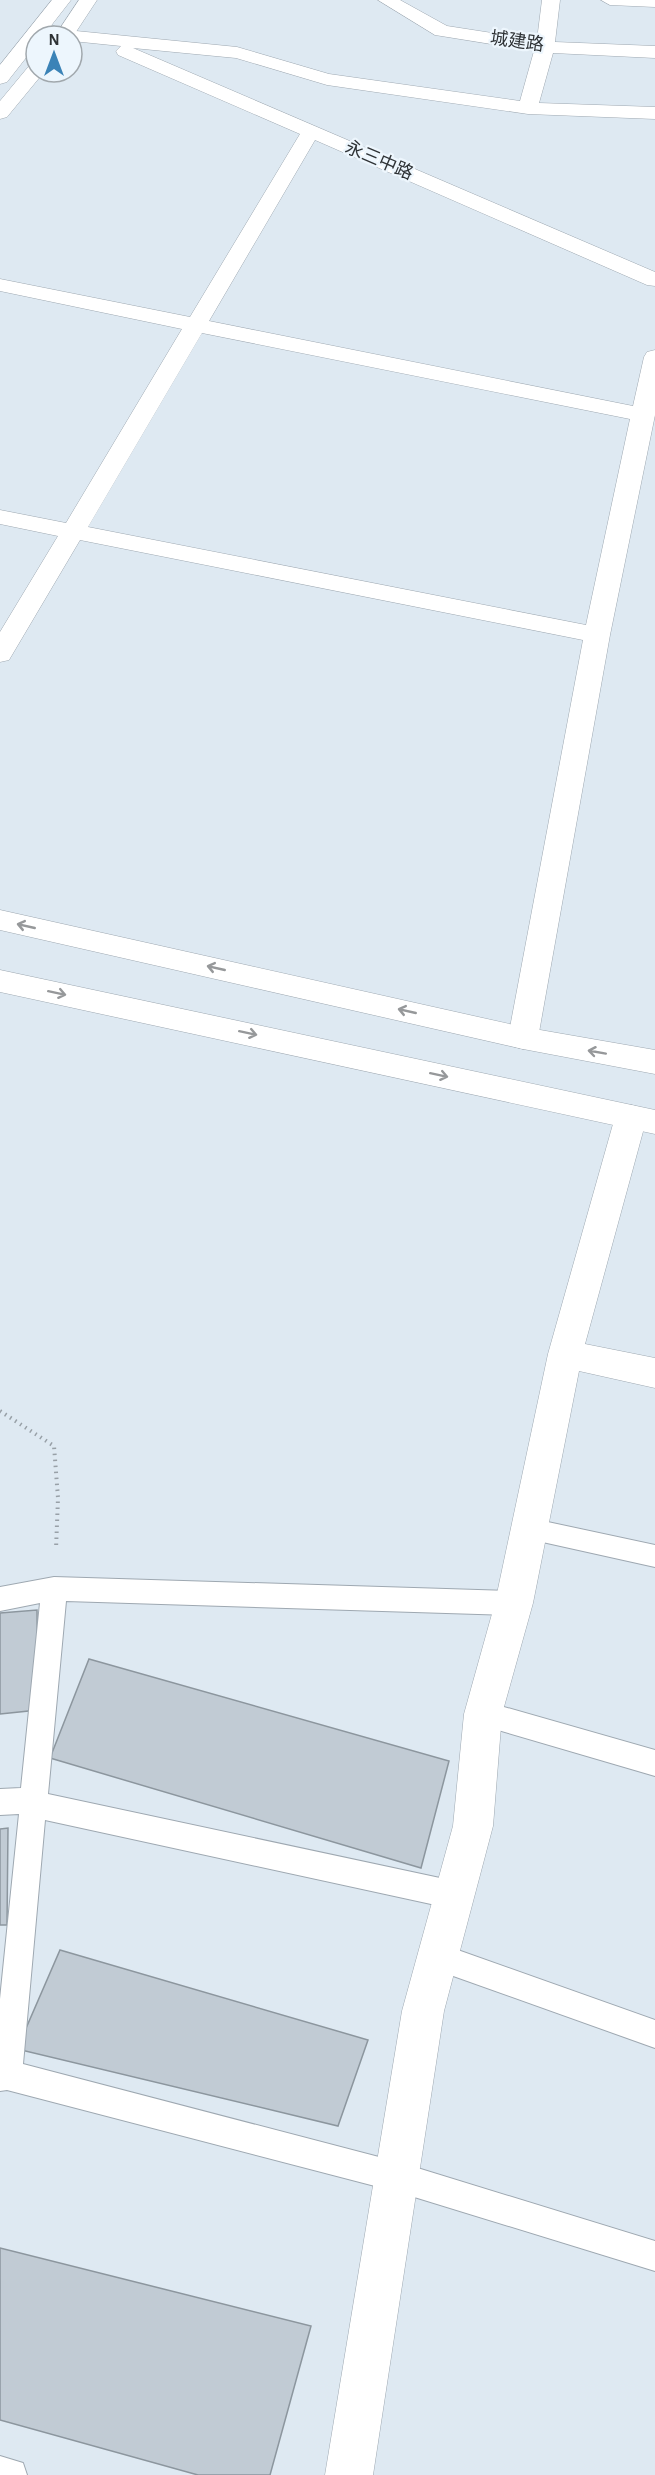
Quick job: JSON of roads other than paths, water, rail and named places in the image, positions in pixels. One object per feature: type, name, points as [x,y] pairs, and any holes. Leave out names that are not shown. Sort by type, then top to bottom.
[{"type":"street","points":[[44,24],[62,0]]},
{"type":"street","points":[[72,24],[88,0]]},
{"type":"street","name":"城建路","points":[[387,0],[442,31],[545,47],[655,51]]},
{"type":"street","points":[[528,108],[545,47],[551,0]]},
{"type":"street","points":[[610,0],[655,2]]},
{"type":"street","points":[[84,37],[237,52],[327,80],[528,108],[655,113]]},
{"type":"street","name":"永三中路","points":[[106,39],[111,45],[655,280]]},
{"type":"street","points":[[0,78],[24,49]]},
{"type":"street","points":[[0,113],[24,84]]},
{"type":"street","points":[[0,654],[310,131]]},
{"type":"street","points":[[0,285],[643,415]]},
{"type":"street","points":[[524,1038],[597,635],[655,357]]},
{"type":"street","points":[[0,517],[597,635]]},
{"type":"street","points":[[0,920],[524,1038],[655,1062]]},
{"type":"street","points":[[0,981],[643,1119],[565,1354],[514,1603],[483,1714],[473,1826],[423,2011],[349,2475]]},
{"type":"street","points":[[565,1354],[655,1373]]},
{"type":"lane","points":[[529,1529],[655,1556]]},
{"type":"lane","points":[[0,1599],[54,1589],[514,1603]]},
{"type":"lane","points":[[54,1589],[4,2075],[398,2177],[655,2256]]},
{"type":"lane","points":[[483,1714],[655,1763]]},
{"type":"lane","points":[[0,1802],[21,1801],[454,1895]]},
{"type":"lane","points":[[438,1957],[655,2034]]},
{"type":"lane","points":[[0,2472],[11,2475]]}]
